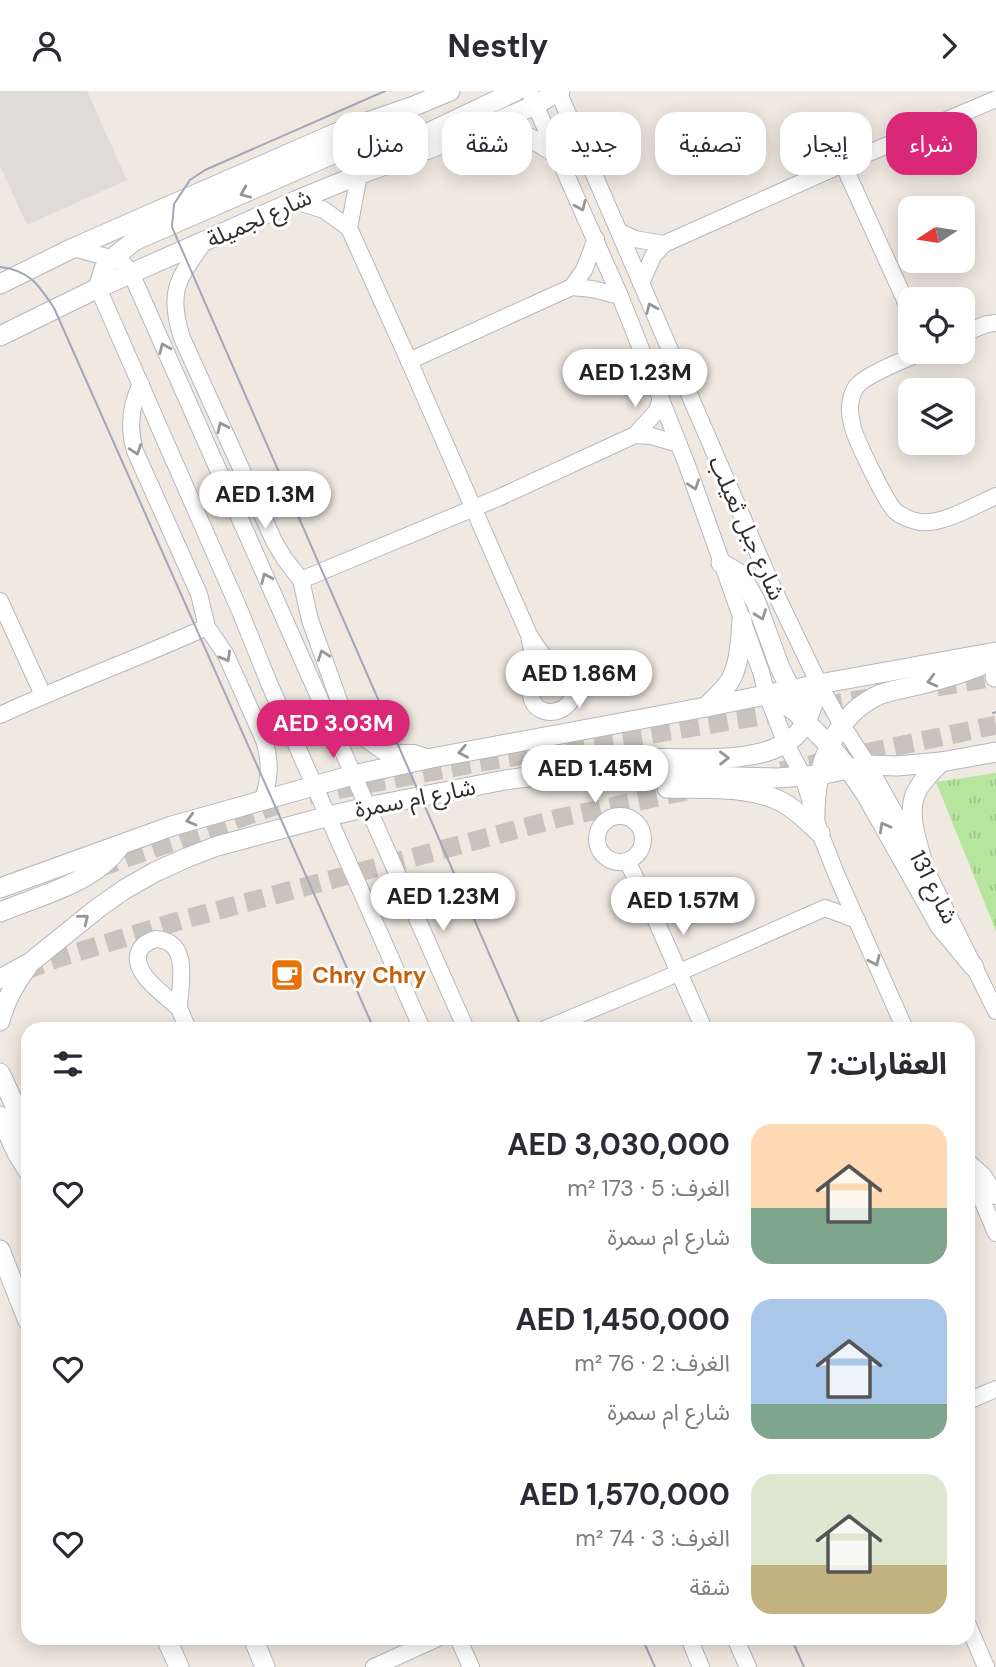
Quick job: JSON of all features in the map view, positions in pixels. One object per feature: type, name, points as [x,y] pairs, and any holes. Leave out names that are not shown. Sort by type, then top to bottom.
[{"type":"street","name":"شارع لجميلة","points":[[0,284],[73,248],[336,133],[450,91]]},
{"type":"street","points":[[428,133],[516,91]]},
{"type":"street","name":"شارع لجميلة","points":[[506,112],[534,96],[559,91]]},
{"type":"street","name":"شارع جبل ثعيلب","points":[[559,91],[773,588],[819,684],[835,737]]},
{"type":"street","name":"شارع جبل ثعيلب","points":[[534,96],[546,125]]},
{"type":"street","points":[[872,152],[996,99]]},
{"type":"street","points":[[414,106],[349,147],[134,241],[104,269],[98,288],[419,1022]]},
{"type":"street","name":"شارع لجميلة","points":[[0,336],[131,273],[358,175]]},
{"type":"street","points":[[349,228],[362,175]]},
{"type":"street","name":"شارع جبل ثعيلب","points":[[567,175],[620,296],[679,444],[786,744],[811,775]]},
{"type":"street","points":[[640,283],[653,256],[664,244],[818,175]]},
{"type":"street","points":[[848,175],[899,287]]},
{"type":"street","points":[[295,201],[324,210],[349,228],[529,635]]},
{"type":"street","points":[[620,232],[635,239],[664,244]]},
{"type":"street","points":[[572,287],[584,270],[596,239]]},
{"type":"street","points":[[204,242],[186,267],[176,288],[174,299],[181,338],[274,541],[301,580],[310,619],[342,709],[364,738],[384,752],[414,753],[432,758]]},
{"type":"street","points":[[73,248],[113,258],[123,263],[131,273],[463,1022]]},
{"type":"street","points":[[409,361],[572,287],[620,296]]},
{"type":"street","points":[[975,329],[996,323]]},
{"type":"street","points":[[898,363],[864,379],[855,389],[850,401],[852,428],[884,496],[895,510],[906,518],[932,522],[996,496]]},
{"type":"street","points":[[141,384],[131,412],[132,441],[199,594],[206,627],[226,655],[267,751],[268,782],[262,801]]},
{"type":"street","points":[[301,580],[475,508],[635,435],[657,411],[661,398]]},
{"type":"street","points":[[635,435],[651,436],[679,444]]},
{"type":"street","points":[[721,563],[740,574],[756,603],[780,668],[808,717]]},
{"type":"street","points":[[0,601],[43,695]]},
{"type":"street","points":[[706,707],[734,674],[742,619]]},
{"type":"street","points":[[0,715],[206,627]]},
{"type":"street","name":"شارع ام سمرة","points":[[0,888],[172,826],[353,775],[996,652]]},
{"type":"street","points":[[902,1022],[817,825],[811,775],[835,737],[862,704],[883,694],[975,669],[996,671]]},
{"type":"street","points":[[244,694],[270,683]]},
{"type":"street","points":[[585,771],[615,759],[733,759],[759,754],[786,744],[798,734],[808,717],[819,684]]},
{"type":"street","points":[[767,695],[808,717],[835,737],[853,757],[868,765]]},
{"type":"street","points":[[835,737],[848,768],[867,796],[940,926],[974,967]]},
{"type":"street","name":"شارع ام سمرة","points":[[0,979],[31,962],[98,908],[155,872],[217,846],[329,815],[505,780],[565,772],[778,778],[868,765],[941,762],[996,752]]},
{"type":"street","points":[[923,864],[914,826],[914,798],[920,785],[941,762]]},
{"type":"street","name":"شارع 131","points":[[868,765],[923,864],[996,1011]]},
{"type":"street","points":[[635,774],[647,784],[660,788],[743,790],[770,797],[783,802],[817,825]]},
{"type":"street","points":[[0,912],[76,882],[96,871],[111,859],[123,842]]},
{"type":"street","points":[[628,861],[701,1022]]},
{"type":"street","points":[[825,908],[837,876]]},
{"type":"street","points":[[562,1022],[825,908],[857,920]]},
{"type":"street","points":[[0,1021],[6,1001],[31,962]]},
{"type":"street","points":[[179,1008],[185,1022]]},
{"type":"street","points":[[0,1073],[21,1119]]},
{"type":"street","points":[[0,1117],[21,1160]]},
{"type":"street","points":[[975,1168],[983,1175],[996,1196]]},
{"type":"street","points":[[975,1184],[996,1233]]},
{"type":"street","points":[[0,1249],[21,1303]]},
{"type":"street","points":[[975,1398],[996,1389]]},
{"type":"street","points":[[975,1641],[986,1667]]},
{"type":"street","points":[[169,1645],[179,1667]]},
{"type":"street","points":[[256,1645],[265,1667]]},
{"type":"street","points":[[374,1667],[423,1645]]},
{"type":"street","points":[[461,1645],[471,1667]]},
{"type":"street","points":[[692,1645],[702,1667]]},
{"type":"street","points":[[738,1645],[748,1667]]},
{"type":"green space","points":[[996,773],[996,931],[936,782]]},
{"type":"shaded area","points":[[0,91],[87,91],[127,180],[27,225],[0,166]]},
{"type":"tunnel","points":[[937,687],[995,677]]},
{"type":"tunnel","points":[[309,795],[482,762],[876,697]]},
{"type":"tunnel","points":[[781,771],[996,725]]},
{"type":"tunnel","points":[[24,971],[182,920],[559,818],[686,791]]},
{"type":"tunnel","points":[[98,868],[277,805]]},
{"type":"tram line","points":[[385,91],[205,170],[190,180],[174,204],[172,227],[519,1022]]},
{"type":"tram line","points":[[0,267],[26,275],[54,308],[371,1022]]},
{"type":"tram line","points":[[645,1645],[655,1667]]},
{"type":"tram line","points":[[794,1645],[804,1667]]},
{"type":"place","name":"Chry Chry","points":[[287,975]]}]
